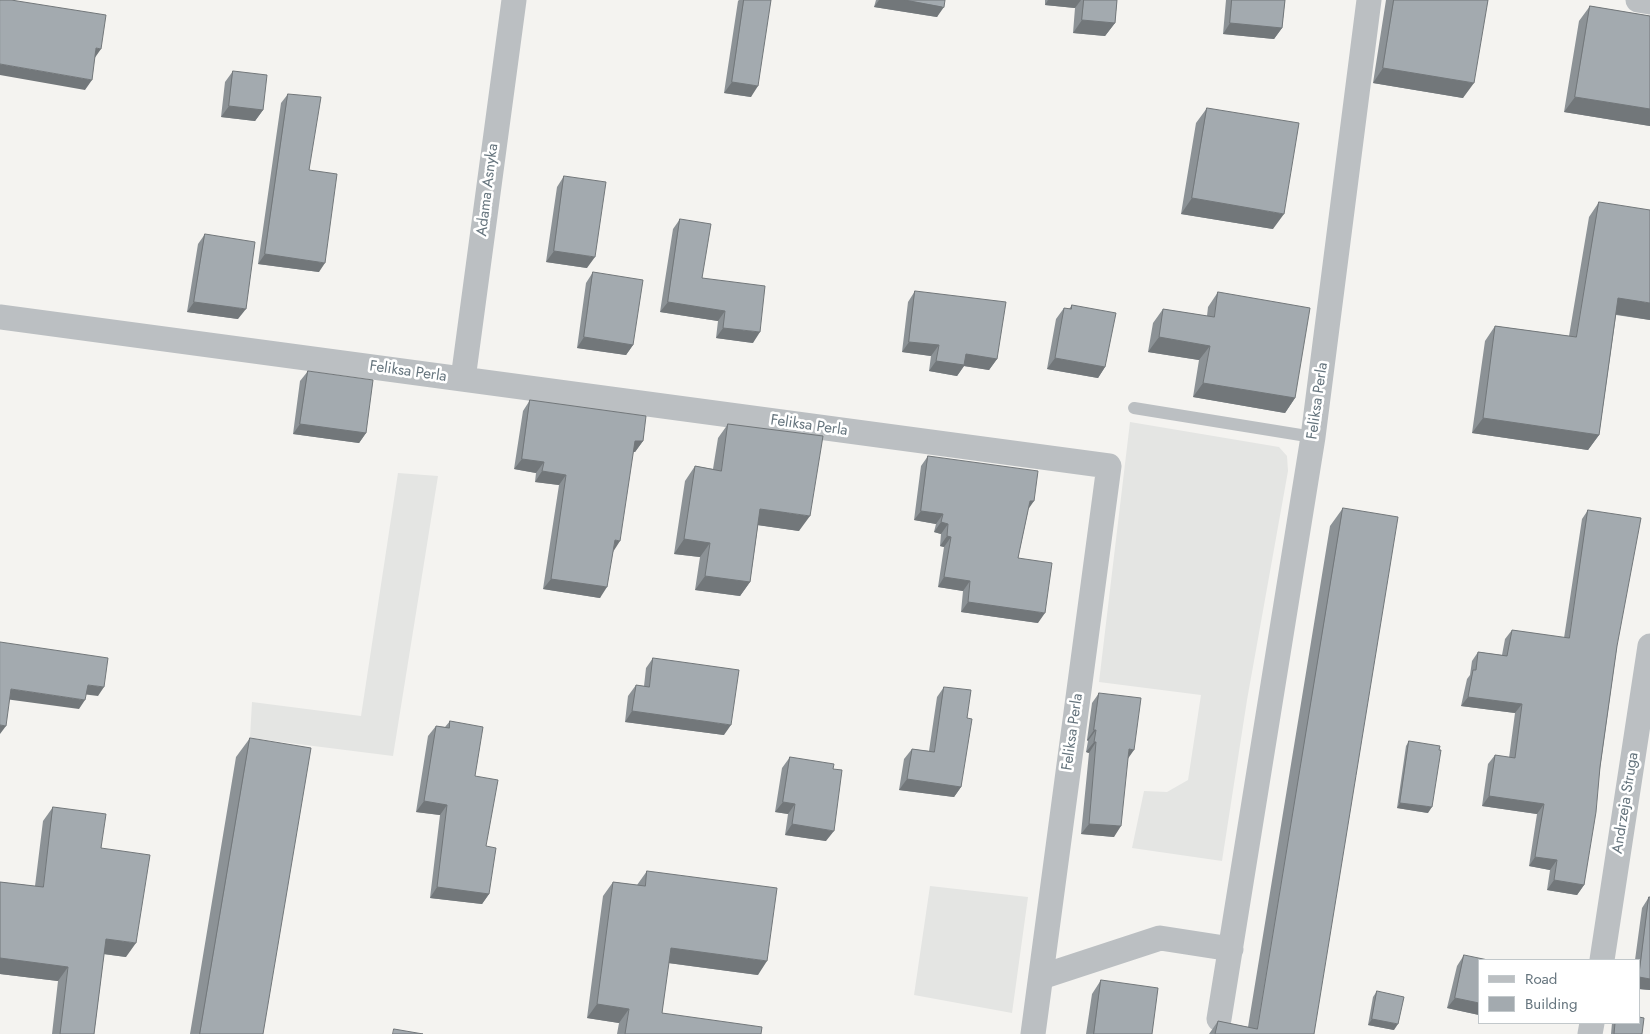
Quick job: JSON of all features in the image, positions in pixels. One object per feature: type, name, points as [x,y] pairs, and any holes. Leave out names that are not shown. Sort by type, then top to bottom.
[{"type":"street","name":"Adama Asnyka","points":[[463,379],[514,0]]},
{"type":"street","name":"Feliksa Perla","points":[[1220,1019],[1313,437],[1369,0]]},
{"type":"street","points":[[1638,0],[1650,2]]},
{"type":"street","name":"Feliksa Perla","points":[[0,317],[1109,466],[1034,1034]]},
{"type":"street","name":"Andrzeja Struga","points":[[1602,959],[1650,646]]},
{"type":"street","points":[[1041,977],[1160,938],[1231,950]]},
{"type":"lane","points":[[1134,408],[1313,437]]},
{"type":"shaded area","points":[[1130,422],[1279,447],[1287,456],[1288,471],[1247,700],[1222,861],[1132,848],[1144,791],[1167,792],[1188,780],[1201,695],[1099,682]]},
{"type":"shaded area","points":[[398,473],[438,476],[393,756],[250,738],[252,702],[361,716]]},
{"type":"shaded area","points":[[930,886],[1028,897],[1012,1013],[914,995]]},
{"type":"building","points":[[0,0],[11,0],[106,15],[101,49],[96,48],[92,80],[0,64]]},
{"type":"building","points":[[744,0],[771,0],[758,86],[732,82]]},
{"type":"building","points":[[905,0],[945,0],[944,7]]},
{"type":"building","points":[[1084,0],[1117,0],[1115,23],[1082,20]]},
{"type":"building","points":[[1232,0],[1285,0],[1282,28],[1230,23]]},
{"type":"building","points":[[1394,0],[1488,0],[1474,83],[1383,68]]},
{"type":"building","points":[[1590,6],[1650,16],[1650,109],[1575,97]]},
{"type":"building","points":[[233,71],[267,75],[263,110],[229,106]]},
{"type":"building","points":[[288,94],[321,97],[309,170],[337,174],[325,263],[265,254]]},
{"type":"building","points":[[1207,108],[1299,123],[1284,214],[1192,198]]},
{"type":"building","points":[[564,176],[606,182],[595,257],[554,251]]},
{"type":"building","points":[[1599,202],[1650,210],[1650,303],[1618,298],[1599,435],[1483,418],[1495,326],[1576,337]]},
{"type":"building","points":[[680,219],[711,224],[702,278],[765,286],[760,332],[723,328],[725,311],[668,302]]},
{"type":"building","points":[[205,234],[255,242],[246,309],[194,302]]},
{"type":"building","points":[[593,272],[643,280],[633,345],[584,337]]},
{"type":"building","points":[[915,291],[1006,302],[997,359],[966,354],[964,365],[936,361],[939,345],[909,342]]},
{"type":"building","points":[[1218,292],[1310,308],[1295,398],[1203,383],[1210,346],[1159,337],[1163,309],[1214,317]]},
{"type":"building","points":[[1072,305],[1116,313],[1105,367],[1055,358],[1064,308],[1071,309]]},
{"type":"building","points":[[308,371],[373,380],[366,433],[300,424]]},
{"type":"building","points":[[530,400],[646,416],[643,441],[635,441],[620,541],[615,540],[607,587],[551,579],[566,475],[542,471],[544,462],[522,459]]},
{"type":"building","points":[[728,424],[823,436],[810,516],[760,509],[750,582],[705,576],[710,543],[684,539],[695,466],[721,471]]},
{"type":"building","points":[[928,456],[1038,471],[1034,501],[1030,501],[1018,558],[1052,563],[1045,613],[968,602],[970,581],[944,577],[951,537],[947,536],[948,524],[941,522],[943,514],[921,511]]},
{"type":"building","points":[[1343,508],[1398,517],[1314,1034],[1215,1034],[1218,1021],[1257,1029]]},
{"type":"building","points":[[1588,510],[1641,518],[1617,646],[1600,767],[1596,812],[1584,885],[1554,880],[1557,860],[1535,857],[1544,804],[1489,796],[1495,755],[1515,758],[1522,704],[1468,697],[1473,670],[1476,670],[1478,652],[1507,656],[1512,630],[1569,638]]},
{"type":"building","points":[[0,642],[108,658],[104,687],[88,685],[85,700],[11,689],[6,726],[0,725]]},
{"type":"building","points":[[653,658],[739,670],[731,725],[632,711],[636,685],[649,687]]},
{"type":"building","points":[[944,687],[971,690],[967,718],[972,719],[961,787],[907,779],[912,749],[934,752]]},
{"type":"building","points":[[1099,693],[1141,698],[1134,750],[1129,749],[1121,826],[1089,824],[1096,742],[1094,742],[1096,730],[1094,730]]},
{"type":"building","points":[[450,721],[483,727],[475,776],[498,780],[486,846],[496,848],[489,894],[437,887],[447,805],[424,801],[436,726],[449,728]]},
{"type":"building","points":[[250,738],[311,748],[263,1034],[200,1034]]},
{"type":"building","points":[[1409,741],[1440,746],[1439,750],[1441,750],[1432,807],[1400,803]]},
{"type":"building","points":[[790,757],[834,764],[833,769],[842,770],[834,831],[792,824],[795,804],[783,802]]},
{"type":"building","points":[[53,807],[106,814],[101,848],[150,855],[136,943],[106,939],[94,1034],[60,1034],[68,967],[0,958],[0,882],[43,887]]},
{"type":"building","points":[[647,871],[777,888],[767,961],[671,948],[662,1013],[762,1027],[761,1034],[625,1034],[629,1009],[597,1004],[613,882],[645,886]]},
{"type":"building","points":[[1650,897],[1650,979],[1640,977]]},
{"type":"building","points":[[1464,955],[1483,959],[1478,959],[1478,1003],[1455,998]]},
{"type":"building","points":[[1101,980],[1158,988],[1152,1034],[1094,1034]]},
{"type":"building","points":[[1377,991],[1404,997],[1398,1024],[1372,1019]]},
{"type":"building","points":[[1640,1017],[1644,1018],[1642,1034],[1614,1034],[1615,1024],[1640,1024]]},
{"type":"building","points":[[394,1029],[423,1034],[393,1034]]}]
